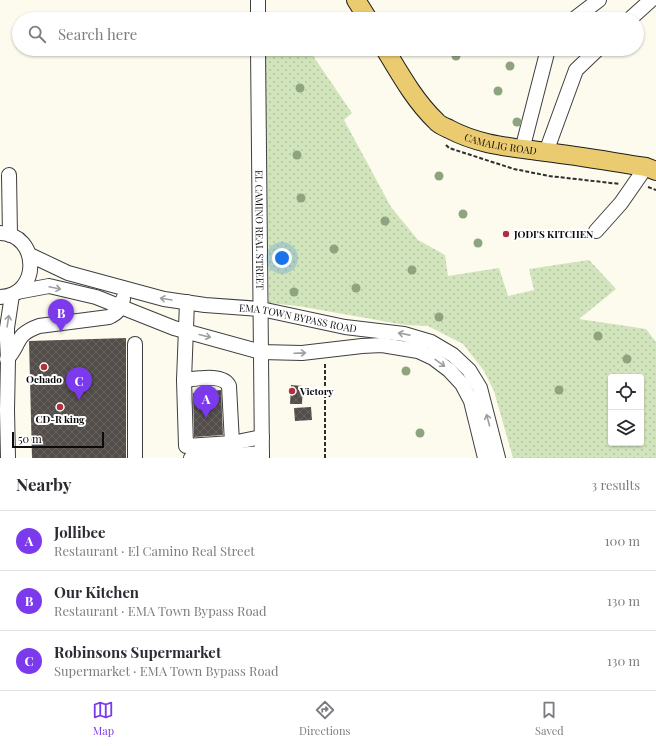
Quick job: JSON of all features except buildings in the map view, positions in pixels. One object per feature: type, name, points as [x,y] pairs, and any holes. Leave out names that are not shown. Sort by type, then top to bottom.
[{"type":"main road","points":[[356,0],[364,12]]},
{"type":"main road","name":"CAMALIG ROAD","points":[[389,56],[420,102],[437,122],[464,137],[494,145],[522,150],[546,152],[651,169]]},
{"type":"street","points":[[258,0],[258,12]]},
{"type":"street","points":[[583,12],[599,0]]},
{"type":"street","points":[[638,12],[651,0]]},
{"type":"street","name":"EL CAMINO REAL STREET","points":[[258,56],[262,456]]},
{"type":"street","points":[[522,150],[546,56]]},
{"type":"street","points":[[546,152],[576,70],[591,56]]},
{"type":"street","points":[[596,231],[651,169]]},
{"type":"street","points":[[2,458],[3,361],[10,295],[28,278],[30,270],[30,255],[22,243],[5,234],[9,175]]},
{"type":"street","name":"EMA TOWN BYPASS ROAD","points":[[30,255],[68,274],[164,299],[261,309],[345,327],[404,334],[432,342],[453,355],[469,370],[480,388],[498,458]]},
{"type":"street","name":"EMA TOWN BYPASS ROAD","points":[[10,295],[49,286],[96,297],[185,331],[261,352],[302,353],[382,345],[418,351],[433,358],[449,370],[462,384],[471,401],[484,458]]},
{"type":"street","points":[[8,458],[7,410],[3,361],[21,335],[29,329],[38,326],[109,317],[115,314],[121,307],[126,289]]},
{"type":"street","points":[[187,302],[184,380],[186,446],[232,443],[262,437]]},
{"type":"street","points":[[135,344],[135,458]]},
{"type":"street","points":[[184,380],[219,378],[227,381],[229,386],[232,443]]},
{"type":"street","points":[[191,458],[262,456]]},
{"type":"path","points":[[325,350],[325,458]]},
{"type":"green space","points":[[265,56],[313,56],[352,113],[344,120],[391,207],[418,240],[445,255],[448,276],[499,268],[508,296],[534,290],[529,269],[589,260],[616,289],[579,319],[646,329],[656,342],[656,458],[513,458],[494,391],[484,371],[463,344],[428,326],[405,325],[298,306],[269,303]]},
{"type":"place","name":"JODI'S KITCHEN","points":[[506,234]]},
{"type":"place","name":"Our Kitchen","points":[[61,332]]},
{"type":"place","name":"Ochado","points":[[44,367]]},
{"type":"place","name":"Victory","points":[[292,391]]},
{"type":"place","name":"Robinsons Supermarket","points":[[79,400]]},
{"type":"place","name":"CD-R king","points":[[60,407]]},
{"type":"place","name":"Jollibee","points":[[206,418]]}]
